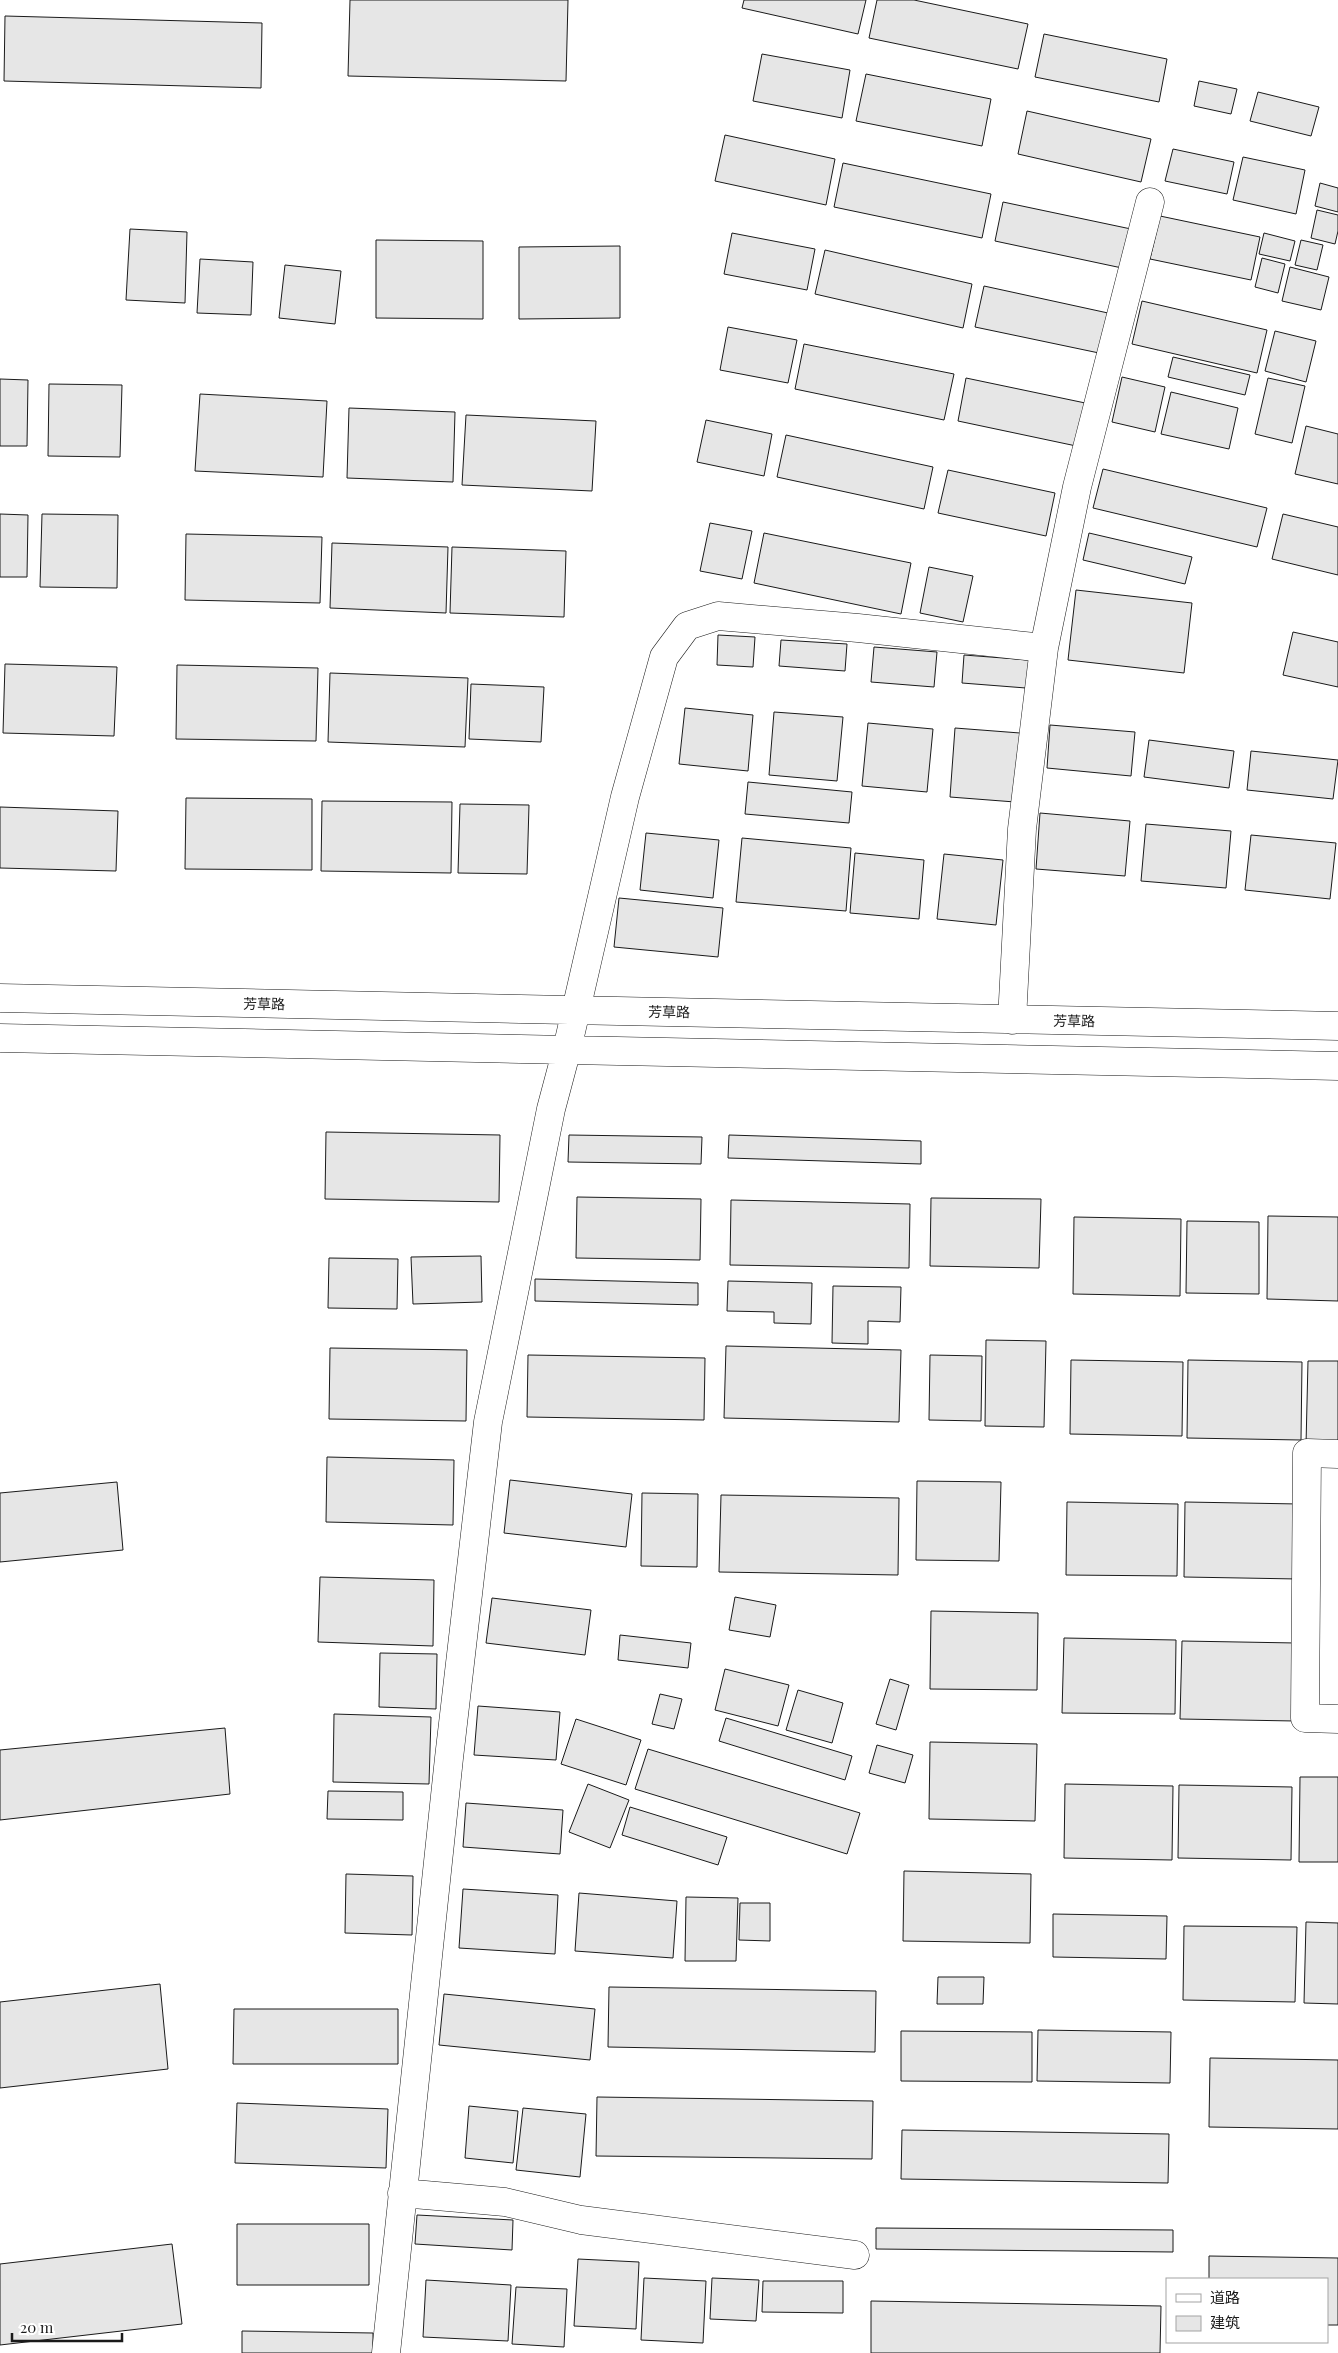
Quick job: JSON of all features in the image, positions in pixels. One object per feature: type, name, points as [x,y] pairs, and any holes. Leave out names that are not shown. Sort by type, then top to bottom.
[{"type":"street","points":[[1012,1020],[1022,829],[1044,648],[1077,487],[1150,202]]},
{"type":"street","points":[[386,2353],[448,1768],[488,1422],[551,1109],[567,1049],[625,797],[664,657],[687,626],[718,616],[858,628],[1044,648]]},
{"type":"street","name":"芳草路","points":[[0,998],[1338,1026]]},
{"type":"street","points":[[0,1038],[1338,1066]]},
{"type":"street","points":[[1338,1454],[1307,1453],[1305,1718],[1338,1719]]},
{"type":"street","points":[[402,2193],[505,2202],[582,2220],[854,2254]]},
{"type":"building","points":[[350,0],[568,0],[566,81],[348,76]]},
{"type":"building","points":[[744,0],[866,0],[858,34],[742,8]]},
{"type":"building","points":[[877,0],[914,0],[1028,24],[1018,69],[869,38]]},
{"type":"building","points":[[5,16],[262,23],[261,88],[4,81]]},
{"type":"building","points":[[1044,34],[1167,59],[1159,102],[1035,77]]},
{"type":"building","points":[[762,54],[850,70],[842,118],[753,101]]},
{"type":"building","points":[[866,74],[991,99],[982,146],[856,121]]},
{"type":"building","points":[[1199,81],[1237,89],[1231,114],[1194,106]]},
{"type":"building","points":[[1258,92],[1319,107],[1311,136],[1250,121]]},
{"type":"building","points":[[1027,111],[1151,139],[1141,182],[1018,154]]},
{"type":"building","points":[[725,135],[835,159],[826,205],[715,181]]},
{"type":"building","points":[[1173,149],[1234,162],[1227,194],[1165,181]]},
{"type":"building","points":[[1243,157],[1305,170],[1296,214],[1233,200]]},
{"type":"building","points":[[843,163],[991,194],[982,238],[834,207]]},
{"type":"building","points":[[1320,183],[1338,188],[1338,212],[1315,206]]},
{"type":"building","points":[[1003,202],[1131,229],[1122,268],[995,241]]},
{"type":"building","points":[[1317,210],[1338,215],[1338,231],[1335,244],[1311,238]]},
{"type":"building","points":[[1160,216],[1260,237],[1251,280],[1150,259]]},
{"type":"building","points":[[130,229],[187,232],[185,303],[126,300]]},
{"type":"building","points":[[732,233],[815,249],[807,290],[724,274]]},
{"type":"building","points":[[1264,233],[1295,241],[1290,261],[1259,254]]},
{"type":"building","points":[[376,240],[483,241],[483,319],[376,318]]},
{"type":"building","points":[[1301,240],[1323,245],[1317,270],[1295,265]]},
{"type":"building","points":[[620,246],[620,318],[519,319],[519,247]]},
{"type":"building","points":[[825,250],[972,284],[963,328],[815,294]]},
{"type":"building","points":[[1262,258],[1285,264],[1278,293],[1255,287]]},
{"type":"building","points":[[200,259],[253,262],[251,315],[197,313]]},
{"type":"building","points":[[285,265],[341,271],[335,324],[279,318]]},
{"type":"building","points":[[1290,267],[1329,277],[1321,310],[1282,301]]},
{"type":"building","points":[[984,286],[1108,313],[1099,353],[975,327]]},
{"type":"building","points":[[1142,301],[1267,330],[1257,373],[1132,344]]},
{"type":"building","points":[[728,327],[797,340],[788,383],[720,370]]},
{"type":"building","points":[[1275,331],[1316,341],[1306,382],[1265,371]]},
{"type":"building","points":[[804,344],[954,374],[944,420],[795,389]]},
{"type":"building","points":[[1173,357],[1250,375],[1245,395],[1168,377]]},
{"type":"building","points":[[1122,377],[1165,387],[1155,432],[1112,422]]},
{"type":"building","points":[[966,378],[1090,404],[1081,447],[958,421]]},
{"type":"building","points":[[1268,378],[1305,386],[1292,443],[1255,434]]},
{"type":"building","points":[[0,379],[28,380],[27,446],[0,446]]},
{"type":"building","points":[[49,384],[122,385],[120,457],[48,456]]},
{"type":"building","points":[[1171,392],[1238,408],[1229,449],[1161,434]]},
{"type":"building","points":[[200,394],[327,401],[323,477],[195,471]]},
{"type":"building","points":[[349,408],[455,412],[453,482],[347,478]]},
{"type":"building","points":[[466,415],[596,421],[592,491],[462,485]]},
{"type":"building","points":[[706,420],[772,434],[764,476],[697,462]]},
{"type":"building","points":[[1306,426],[1338,434],[1338,484],[1295,474]]},
{"type":"building","points":[[786,435],[933,467],[924,509],[777,477]]},
{"type":"building","points":[[1103,469],[1267,508],[1257,547],[1093,508]]},
{"type":"building","points":[[948,470],[1055,493],[1046,536],[938,513]]},
{"type":"building","points":[[0,514],[28,515],[27,577],[0,577]]},
{"type":"building","points":[[42,514],[118,515],[117,588],[40,587]]},
{"type":"building","points":[[1283,514],[1338,527],[1338,575],[1272,559]]},
{"type":"building","points":[[710,523],[752,531],[742,579],[700,571]]},
{"type":"building","points":[[764,533],[911,563],[901,614],[754,583]]},
{"type":"building","points":[[1089,533],[1192,557],[1185,584],[1083,560]]},
{"type":"building","points":[[186,534],[322,537],[320,603],[185,600]]},
{"type":"building","points":[[332,543],[448,547],[446,613],[330,608]]},
{"type":"building","points":[[452,547],[566,551],[564,617],[450,613]]},
{"type":"building","points":[[929,567],[973,576],[963,622],[920,613]]},
{"type":"building","points":[[1076,590],[1192,603],[1184,673],[1068,660]]},
{"type":"building","points":[[1293,632],[1338,642],[1338,687],[1283,675]]},
{"type":"building","points":[[718,635],[755,637],[753,667],[717,665]]},
{"type":"building","points":[[781,640],[847,644],[845,671],[779,666]]},
{"type":"building","points":[[874,647],[937,652],[934,687],[871,682]]},
{"type":"building","points":[[964,655],[1029,660],[1026,688],[962,683]]},
{"type":"building","points":[[5,664],[117,667],[114,736],[3,733]]},
{"type":"building","points":[[177,665],[318,668],[316,741],[176,739]]},
{"type":"building","points":[[330,673],[468,678],[465,747],[328,742]]},
{"type":"building","points":[[471,684],[544,687],[541,742],[469,739]]},
{"type":"building","points":[[685,708],[753,715],[748,771],[679,764]]},
{"type":"building","points":[[774,712],[843,717],[837,781],[769,775]]},
{"type":"building","points":[[868,723],[933,729],[927,792],[862,786]]},
{"type":"building","points":[[1050,725],[1135,732],[1131,776],[1047,768]]},
{"type":"building","points":[[955,728],[1020,733],[1015,802],[950,797]]},
{"type":"building","points":[[1149,740],[1234,751],[1229,788],[1144,777]]},
{"type":"building","points":[[1251,751],[1338,760],[1333,799],[1247,790]]},
{"type":"building","points":[[748,782],[852,792],[849,823],[745,814]]},
{"type":"building","points":[[186,798],[312,799],[312,870],[185,869]]},
{"type":"building","points":[[322,801],[452,802],[451,873],[321,871]]},
{"type":"building","points":[[460,804],[529,805],[527,874],[458,873]]},
{"type":"building","points":[[0,807],[118,811],[116,871],[0,868]]},
{"type":"building","points":[[1040,813],[1130,821],[1125,876],[1036,869]]},
{"type":"building","points":[[1146,824],[1231,831],[1226,888],[1141,881]]},
{"type":"building","points":[[646,833],[719,840],[713,898],[640,890]]},
{"type":"building","points":[[1251,835],[1336,843],[1330,899],[1245,890]]},
{"type":"building","points":[[742,838],[851,848],[846,911],[736,902]]},
{"type":"building","points":[[855,853],[924,860],[919,919],[850,913]]},
{"type":"building","points":[[944,854],[1003,860],[996,925],[937,919]]},
{"type":"building","points":[[619,898],[723,908],[718,957],[614,947]]},
{"type":"building","points":[[326,1132],[500,1135],[499,1202],[325,1199]]},
{"type":"building","points":[[569,1135],[702,1137],[701,1164],[568,1162]]},
{"type":"building","points":[[729,1135],[921,1141],[921,1164],[728,1158]]},
{"type":"building","points":[[577,1197],[701,1199],[700,1260],[576,1258]]},
{"type":"building","points":[[931,1198],[1041,1199],[1039,1268],[930,1266]]},
{"type":"building","points":[[731,1200],[910,1204],[909,1268],[730,1265]]},
{"type":"building","points":[[1268,1216],[1338,1217],[1338,1301],[1267,1299]]},
{"type":"building","points":[[1074,1217],[1181,1219],[1180,1296],[1073,1294]]},
{"type":"building","points":[[1187,1221],[1259,1222],[1259,1294],[1186,1293]]},
{"type":"building","points":[[481,1256],[482,1302],[413,1304],[411,1257]]},
{"type":"building","points":[[329,1258],[398,1259],[397,1309],[328,1308]]},
{"type":"building","points":[[535,1279],[698,1283],[698,1305],[535,1301]]},
{"type":"building","points":[[728,1281],[812,1283],[811,1324],[774,1323],[774,1312],[727,1311]]},
{"type":"building","points":[[833,1286],[901,1287],[900,1322],[868,1321],[868,1344],[832,1343]]},
{"type":"building","points":[[986,1340],[1046,1341],[1044,1427],[985,1426]]},
{"type":"building","points":[[726,1346],[901,1350],[899,1422],[724,1418]]},
{"type":"building","points":[[330,1348],[467,1350],[466,1421],[329,1419]]},
{"type":"building","points":[[528,1355],[705,1358],[704,1420],[527,1417]]},
{"type":"building","points":[[930,1355],[982,1356],[981,1421],[929,1420]]},
{"type":"building","points":[[1071,1360],[1183,1362],[1182,1436],[1070,1434]]},
{"type":"building","points":[[1188,1360],[1302,1362],[1301,1440],[1187,1438]]},
{"type":"building","points":[[1308,1361],[1338,1361],[1338,1445],[1306,1445]]},
{"type":"building","points":[[327,1457],[454,1460],[453,1525],[326,1522]]},
{"type":"building","points":[[510,1480],[632,1494],[626,1547],[504,1533]]},
{"type":"building","points":[[917,1481],[1001,1482],[999,1561],[916,1560]]},
{"type":"building","points":[[117,1482],[123,1550],[0,1562],[0,1493]]},
{"type":"building","points":[[642,1493],[698,1494],[697,1567],[641,1566]]},
{"type":"building","points":[[721,1495],[899,1498],[898,1575],[719,1572]]},
{"type":"building","points":[[1067,1502],[1178,1504],[1177,1576],[1066,1575]]},
{"type":"building","points":[[1185,1502],[1299,1504],[1298,1579],[1184,1577]]},
{"type":"building","points":[[320,1577],[434,1580],[433,1646],[318,1642]]},
{"type":"building","points":[[735,1597],[776,1605],[770,1637],[729,1630]]},
{"type":"building","points":[[492,1598],[591,1610],[585,1655],[486,1643]]},
{"type":"building","points":[[931,1611],[1038,1613],[1037,1690],[930,1689]]},
{"type":"building","points":[[620,1635],[691,1643],[688,1668],[618,1660]]},
{"type":"building","points":[[1064,1638],[1176,1640],[1175,1714],[1062,1713]]},
{"type":"building","points":[[1182,1641],[1296,1643],[1295,1721],[1180,1719]]},
{"type":"building","points":[[380,1653],[437,1654],[436,1709],[379,1707]]},
{"type":"building","points":[[725,1669],[789,1685],[778,1726],[715,1710]]},
{"type":"building","points":[[890,1679],[909,1685],[896,1730],[876,1724]]},
{"type":"building","points":[[798,1690],[843,1703],[832,1743],[786,1730]]},
{"type":"building","points":[[660,1694],[682,1699],[674,1729],[652,1724]]},
{"type":"building","points":[[478,1706],[560,1712],[556,1760],[474,1755]]},
{"type":"building","points":[[334,1714],[431,1717],[429,1784],[333,1782]]},
{"type":"building","points":[[726,1718],[852,1756],[845,1780],[719,1741]]},
{"type":"building","points":[[576,1719],[641,1740],[626,1785],[561,1764]]},
{"type":"building","points":[[225,1728],[230,1794],[0,1820],[0,1750]]},
{"type":"building","points":[[930,1742],[1037,1744],[1035,1821],[929,1819]]},
{"type":"building","points":[[877,1745],[913,1755],[905,1783],[869,1773]]},
{"type":"building","points":[[648,1749],[860,1813],[847,1854],[635,1789]]},
{"type":"building","points":[[1300,1777],[1338,1777],[1338,1862],[1299,1862]]},
{"type":"building","points":[[588,1784],[629,1800],[610,1848],[569,1832]]},
{"type":"building","points":[[1065,1784],[1173,1786],[1172,1860],[1064,1858]]},
{"type":"building","points":[[1179,1785],[1292,1787],[1291,1860],[1178,1858]]},
{"type":"building","points":[[328,1791],[403,1792],[403,1820],[327,1819]]},
{"type":"building","points":[[466,1803],[563,1810],[560,1854],[463,1847]]},
{"type":"building","points":[[630,1807],[727,1837],[718,1865],[622,1835]]},
{"type":"building","points":[[904,1871],[1031,1874],[1030,1943],[903,1941]]},
{"type":"building","points":[[346,1874],[413,1876],[412,1935],[345,1933]]},
{"type":"building","points":[[463,1889],[558,1895],[555,1954],[459,1948]]},
{"type":"building","points":[[579,1893],[677,1901],[673,1958],[575,1951]]},
{"type":"building","points":[[686,1897],[738,1898],[736,1961],[685,1961]]},
{"type":"building","points":[[740,1903],[770,1903],[770,1941],[739,1940]]},
{"type":"building","points":[[1053,1914],[1167,1916],[1166,1959],[1053,1957]]},
{"type":"building","points":[[1306,1922],[1338,1923],[1338,2004],[1304,2003]]},
{"type":"building","points":[[1184,1926],[1297,1927],[1295,2002],[1183,2000]]},
{"type":"building","points":[[938,1977],[984,1977],[983,2004],[937,2004]]},
{"type":"building","points":[[160,1984],[168,2069],[0,2088],[0,2002]]},
{"type":"building","points":[[609,1987],[876,1991],[875,2052],[608,2047]]},
{"type":"building","points":[[444,1994],[595,2009],[590,2060],[439,2045]]},
{"type":"building","points":[[234,2009],[398,2009],[398,2064],[233,2064]]},
{"type":"building","points":[[1038,2030],[1171,2032],[1170,2083],[1037,2081]]},
{"type":"building","points":[[901,2031],[1032,2032],[1032,2082],[901,2081]]},
{"type":"building","points":[[1210,2058],[1338,2060],[1338,2129],[1209,2127]]},
{"type":"building","points":[[597,2097],[873,2101],[872,2159],[596,2156]]},
{"type":"building","points":[[237,2103],[388,2109],[386,2168],[235,2163]]},
{"type":"building","points":[[469,2106],[518,2111],[513,2163],[465,2158]]},
{"type":"building","points":[[523,2108],[586,2114],[580,2177],[516,2170]]},
{"type":"building","points":[[902,2130],[1169,2134],[1168,2183],[901,2179]]},
{"type":"building","points":[[417,2215],[513,2220],[512,2250],[415,2244]]},
{"type":"building","points":[[237,2224],[369,2224],[369,2285],[237,2285]]},
{"type":"building","points":[[876,2228],[1173,2230],[1173,2252],[876,2249]]},
{"type":"building","points":[[172,2244],[182,2324],[0,2345],[0,2264]]},
{"type":"building","points":[[1209,2256],[1338,2258],[1338,2325],[1328,2325],[1328,2278],[1209,2278]]},
{"type":"building","points":[[578,2259],[639,2262],[636,2329],[574,2326]]},
{"type":"building","points":[[644,2278],[706,2281],[703,2343],[641,2340]]},
{"type":"building","points":[[712,2278],[759,2280],[756,2321],[710,2319]]},
{"type":"building","points":[[426,2280],[511,2285],[508,2341],[423,2337]]},
{"type":"building","points":[[763,2281],[843,2281],[843,2313],[762,2312]]},
{"type":"building","points":[[516,2287],[567,2289],[564,2347],[512,2344]]},
{"type":"building","points":[[871,2301],[1161,2306],[1160,2353],[871,2353]]},
{"type":"building","points":[[242,2331],[373,2333],[373,2353],[242,2353]]}]
